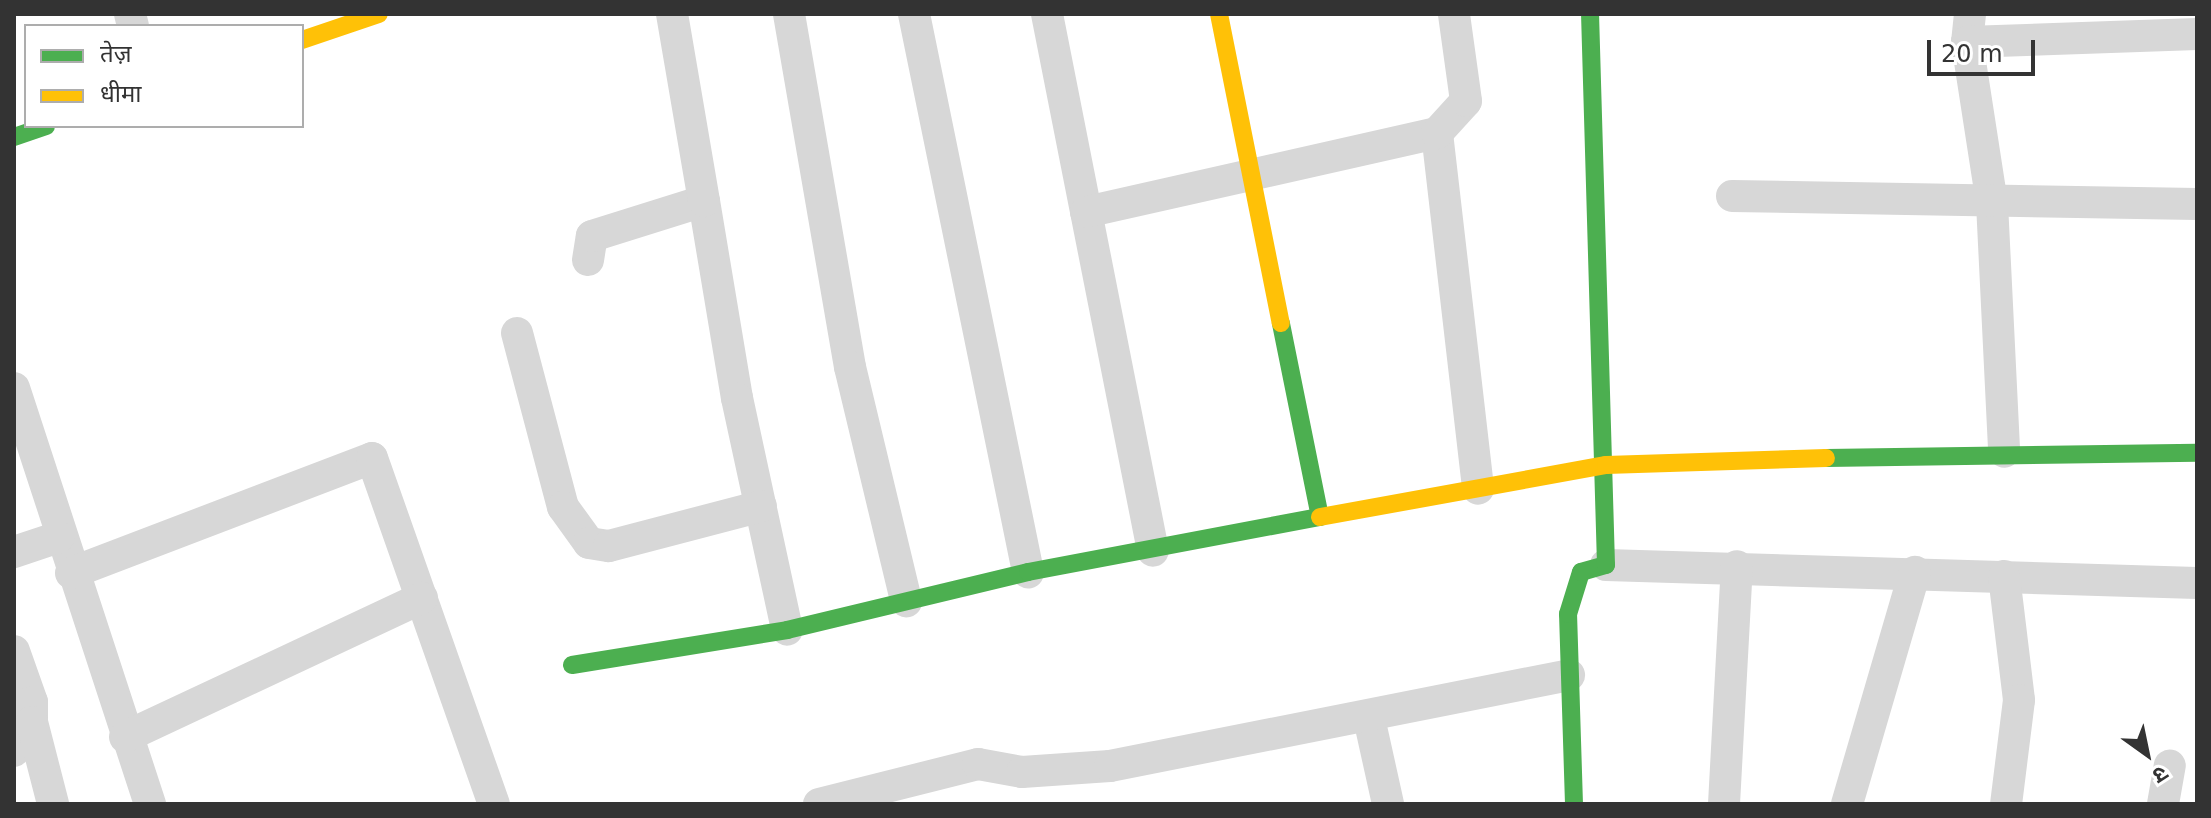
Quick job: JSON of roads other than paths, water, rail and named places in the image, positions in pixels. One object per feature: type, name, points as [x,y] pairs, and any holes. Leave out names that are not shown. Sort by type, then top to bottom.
[{"type":"street","points":[[304,39],[379,14]]},
{"type":"street","points":[[672,14],[704,201],[787,630]]},
{"type":"street","points":[[789,14],[850,367],[906,601]]},
{"type":"street","points":[[914,14],[1028,572]]},
{"type":"street","points":[[1047,14],[1153,551]]},
{"type":"street","points":[[1219,14],[1320,517]]},
{"type":"street","points":[[1086,212],[1252,178],[1437,133],[1466,101],[1454,14]]},
{"type":"street","points":[[1590,14],[1606,465],[1606,565]]},
{"type":"street","points":[[2004,452],[1992,203],[1968,28],[2197,34]]},
{"type":"street","points":[[14,137],[40,128]]},
{"type":"street","points":[[1437,133],[1478,489]]},
{"type":"street","points":[[1732,196],[1992,203],[2197,204]]},
{"type":"street","points":[[588,260],[592,236],[704,201]]},
{"type":"street","points":[[517,333],[563,507],[589,543],[609,546],[761,506]]},
{"type":"street","points":[[14,388],[21,446],[59,537],[150,804]]},
{"type":"street","points":[[572,665],[787,630],[1028,572],[1606,465],[2004,452],[2197,453]]},
{"type":"street","points":[[71,573],[372,458],[494,804]]},
{"type":"street","points":[[14,552],[59,537]]},
{"type":"street","points":[[1574,804],[1569,675],[1573,591],[1581,572],[1606,565],[1737,566],[2197,583]]},
{"type":"street","points":[[1724,804],[1737,566]]},
{"type":"street","points":[[1847,804],[1915,572]]},
{"type":"street","points":[[2004,576],[2019,700],[2006,804]]},
{"type":"street","points":[[125,737],[422,598]]},
{"type":"street","points":[[14,651],[53,804]]},
{"type":"street","points":[[819,804],[874,799],[978,764],[1022,772],[1110,766],[1369,718],[1569,675]]},
{"type":"street","points":[[1369,718],[1388,804]]},
{"type":"street","points":[[14,751],[32,722]]},
{"type":"street","points":[[2163,804],[2170,766]]}]
